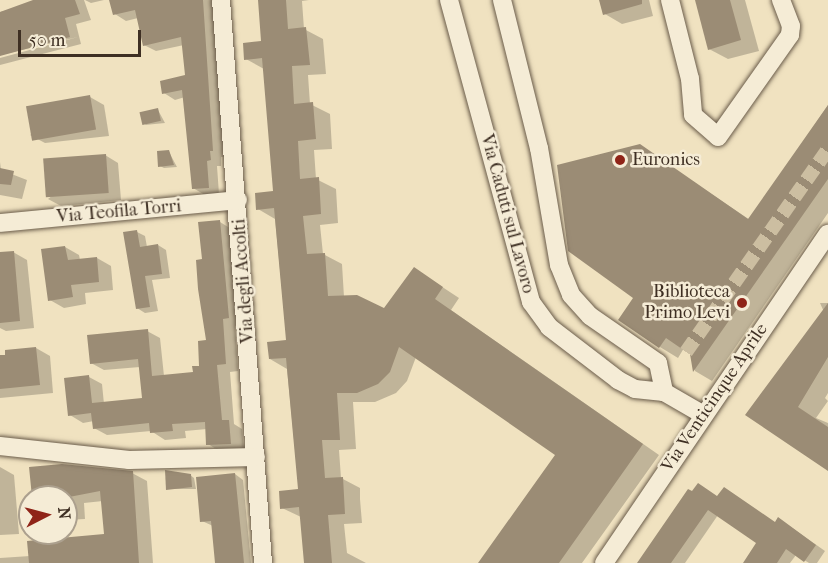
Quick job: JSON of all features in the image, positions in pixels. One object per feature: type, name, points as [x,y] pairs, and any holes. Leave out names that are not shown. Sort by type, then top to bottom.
[{"type":"street","name":"Via degli Accolti","points":[[221,0],[238,200],[263,563]]},
{"type":"street","name":"Via Caduti sul Lavoro","points":[[449,0],[531,302],[549,327],[618,380],[636,389],[664,392],[702,414]]},
{"type":"street","name":"Via Caduti sul Lavoro","points":[[502,0],[539,148],[564,280],[590,316],[658,363],[664,392]]},
{"type":"street","points":[[670,0],[690,79],[693,115],[718,137],[790,35],[791,26],[781,0]]},
{"type":"street","name":"Via Teofila Torri","points":[[0,223],[238,200]]},
{"type":"street","name":"Via Venticinque Aprile","points":[[604,563],[702,414],[828,234]]},
{"type":"street","points":[[0,446],[129,460],[256,457]]},
{"type":"building","points":[[33,0],[75,0],[80,14],[65,18],[70,37],[0,56],[0,12]]},
{"type":"building","points":[[109,0],[203,0],[213,151],[210,151],[211,160],[207,161],[209,188],[192,189],[182,90],[162,94],[160,81],[185,75],[181,37],[143,46],[135,10],[113,15]]},
{"type":"building","points":[[258,0],[286,0],[288,29],[306,27],[310,65],[292,66],[294,104],[313,102],[316,139],[298,141],[300,179],[319,177],[321,214],[303,216],[307,254],[325,253],[328,296],[357,295],[384,308],[414,267],[443,287],[435,299],[643,444],[559,563],[478,563],[555,455],[399,347],[390,372],[378,384],[357,393],[337,393],[340,440],[322,440],[325,478],[343,477],[345,514],[328,515],[332,563],[304,563],[299,507],[280,509],[279,491],[298,489],[286,358],[269,359],[267,342],[286,340],[274,208],[256,210],[255,193],[273,191],[262,58],[244,60],[243,43],[261,41]]},
{"type":"building","points":[[599,0],[642,0],[642,4],[603,15]]},
{"type":"building","points":[[695,0],[730,0],[741,40],[708,50]]},
{"type":"building","points":[[90,95],[96,129],[32,141],[26,106]]},
{"type":"building","points":[[828,105],[828,179],[693,372],[690,354],[666,338],[659,348],[618,320],[633,298],[568,251],[557,165],[640,144],[748,219]]},
{"type":"building","points":[[158,108],[161,121],[142,125],[139,112]]},
{"type":"building","points":[[169,150],[174,165],[158,167],[157,151]]},
{"type":"building","points":[[106,154],[109,193],[46,197],[43,158]]},
{"type":"building","points":[[0,168],[14,171],[11,185],[0,184]]},
{"type":"building","points":[[220,220],[229,318],[223,319],[226,364],[217,365],[222,420],[229,420],[231,444],[206,445],[205,422],[172,424],[173,431],[150,433],[149,423],[93,429],[91,413],[68,416],[64,378],[89,375],[92,403],[142,398],[138,359],[90,364],[87,335],[148,329],[152,376],[193,372],[192,366],[199,366],[198,341],[206,340],[196,260],[202,259],[198,222]]},
{"type":"building","points":[[137,230],[140,247],[158,244],[162,274],[145,276],[150,307],[136,309],[123,232]]},
{"type":"building","points":[[65,246],[68,260],[97,257],[99,282],[71,285],[73,297],[48,301],[41,249]]},
{"type":"building","points":[[14,251],[20,321],[0,323],[0,252]]},
{"type":"building","points":[[828,303],[828,357],[798,407],[828,427],[828,471],[745,415]]},
{"type":"building","points":[[36,347],[40,385],[0,389],[0,355],[5,355],[5,350]]},
{"type":"building","points":[[62,464],[133,471],[139,563],[29,563],[27,545],[78,545],[78,536],[104,534],[100,491],[78,495],[78,485],[31,485],[29,467]]},
{"type":"building","points":[[165,470],[191,474],[192,487],[166,490]]},
{"type":"building","points":[[235,473],[244,563],[215,563],[211,521],[200,522],[196,477]]},
{"type":"building","points":[[698,483],[717,496],[724,487],[775,522],[778,517],[816,545],[804,562],[786,549],[777,563],[743,563],[756,543],[708,510],[671,563],[637,563],[688,489],[692,491]]},
{"type":"tunnel","points":[[686,352],[828,149]]},
{"type":"place","name":"Euronics","points":[[620,160]]},
{"type":"place","name":"Biblioteca Primo Levi","points":[[742,303]]}]
